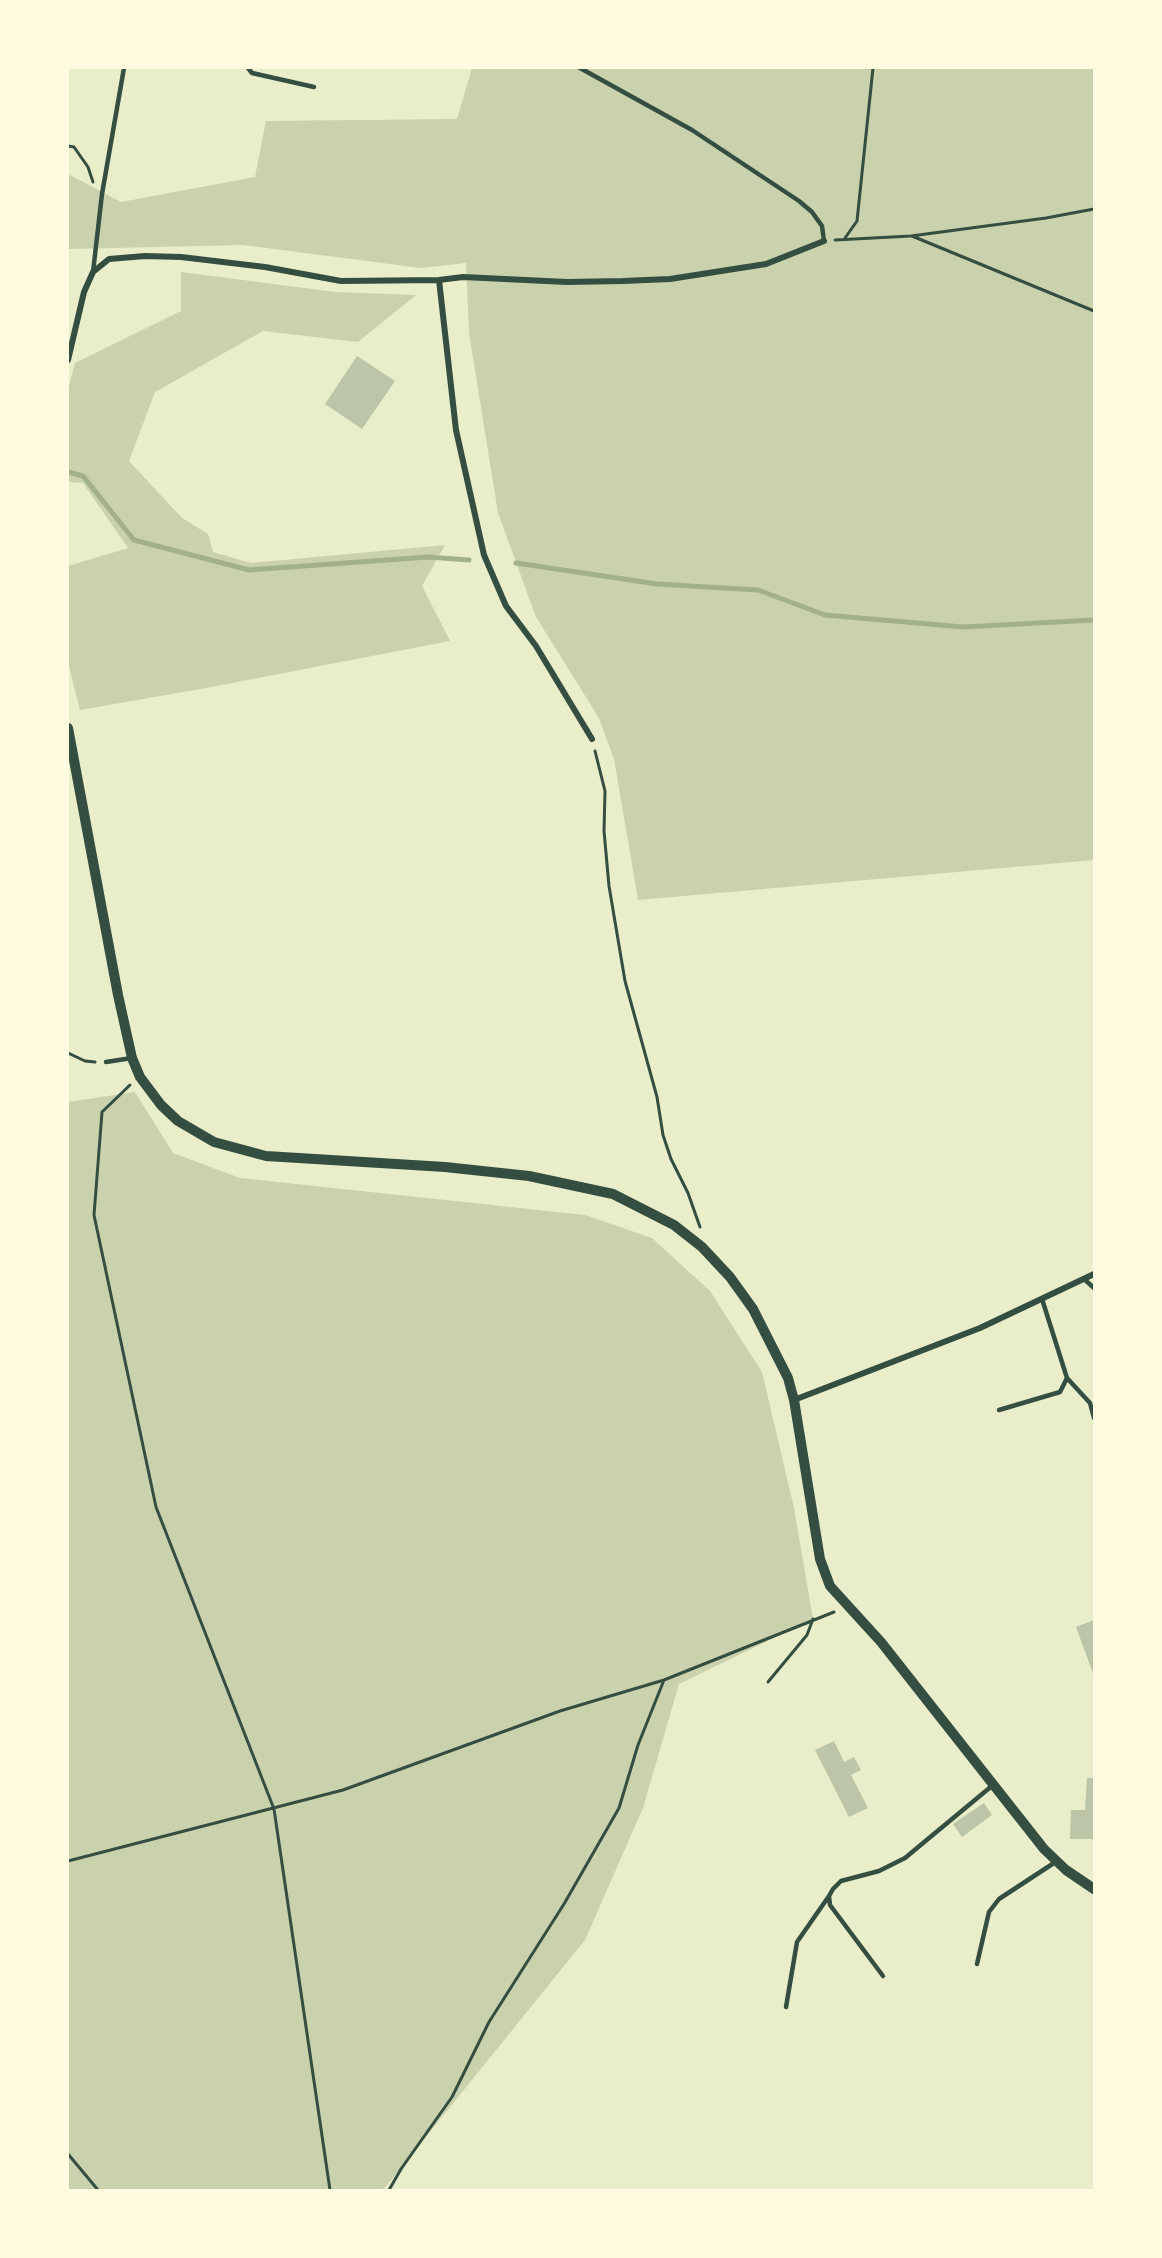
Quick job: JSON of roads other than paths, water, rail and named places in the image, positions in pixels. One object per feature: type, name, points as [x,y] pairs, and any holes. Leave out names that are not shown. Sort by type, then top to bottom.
[{"type":"street","points":[[68,360],[84,292],[93,272],[109,259],[145,256],[172,257],[265,267],[341,281],[439,280],[463,277],[567,282],[670,279],[766,264],[824,241]]},
{"type":"street","points":[[439,280],[456,430],[484,555],[506,606],[536,646],[592,739]]},
{"type":"street","points":[[68,728],[132,1058],[140,1077],[161,1105],[178,1121],[214,1142],[266,1156],[445,1167],[529,1176],[613,1194],[674,1225],[702,1247],[730,1277],[753,1309],[788,1378],[794,1400],[820,1559],[830,1586],[881,1642],[1044,1849],[1095,1889]]},
{"type":"street","points":[[794,1400],[981,1328],[1095,1274]]},
{"type":"lane","points":[[93,272],[101,204],[124,68]]},
{"type":"lane","points":[[248,68],[252,73],[314,87]]},
{"type":"lane","points":[[580,68],[692,130],[800,201],[822,226],[824,241]]},
{"type":"lane","points":[[106,1062],[132,1058]]},
{"type":"lane","points":[[1084,1279],[1095,1288]]},
{"type":"lane","points":[[1042,1299],[1067,1378],[1092,1402],[1095,1418]]},
{"type":"lane","points":[[999,1410],[1060,1392],[1067,1378]]},
{"type":"lane","points":[[786,2007],[797,1942],[833,1889],[841,1881],[879,1871],[905,1858],[993,1785]]},
{"type":"lane","points":[[977,1964],[989,1912],[999,1899],[1057,1861]]},
{"type":"lane","points":[[829,1896],[830,1905],[883,1976]]},
{"type":"waterway","points":[[68,472],[83,476],[134,540],[249,570],[428,557],[469,560]]},
{"type":"waterway","points":[[516,563],[657,584],[758,590],[825,615],[963,627],[1094,620]]}]
